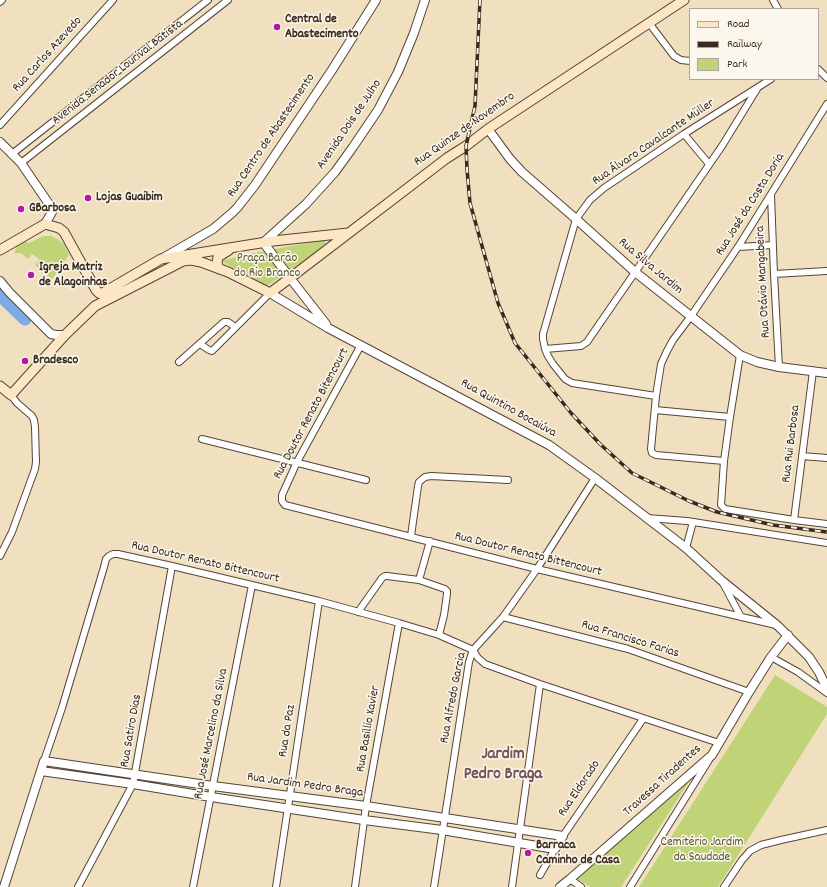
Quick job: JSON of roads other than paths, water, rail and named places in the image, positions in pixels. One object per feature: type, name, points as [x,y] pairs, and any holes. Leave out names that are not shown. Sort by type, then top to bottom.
[{"type":"main road","name":"Rua Quinze de Novembro","points":[[270,293],[447,158],[488,129],[684,0]]},
{"type":"main road","points":[[1,250],[45,224],[59,228],[64,232],[99,293]]},
{"type":"main road","points":[[99,293],[101,294],[161,259],[183,258],[264,242],[349,233]]},
{"type":"main road","points":[[219,269],[216,263],[218,257],[236,247]]},
{"type":"main road","points":[[0,386],[11,395],[65,335],[95,306],[183,258]]},
{"type":"main road","name":"Rua Quintino Bocaiúva","points":[[183,258],[195,260],[219,269],[270,293]]},
{"type":"main road","points":[[95,306],[99,293]]},
{"type":"street","name":"Rua Carlos Azevedo","points":[[0,125],[113,0]]},
{"type":"street","name":"Avenida Senador Lourival Batista","points":[[12,154],[208,0]]},
{"type":"street","name":"Avenida Senador Lourival Batista","points":[[21,163],[228,0]]},
{"type":"street","name":"Rua Centro de Abastecimento","points":[[161,259],[213,229],[232,214],[237,208],[255,185],[332,70],[376,0]]},
{"type":"street","name":"Avenida Dois de Julho","points":[[264,242],[306,204],[335,172],[378,110],[398,72],[414,33],[424,0]]},
{"type":"street","points":[[649,23],[674,56],[681,60],[689,61]]},
{"type":"street","points":[[819,70],[827,78]]},
{"type":"street","name":"Rua Álvaro Cavalcante Müller","points":[[656,396],[572,383],[565,379],[553,364],[545,348],[543,334],[576,219],[590,200],[604,188],[684,134],[770,80]]},
{"type":"street","points":[[545,348],[580,346],[587,342],[722,146],[758,88]]},
{"type":"street","name":"Rua José da Costa Doria","points":[[724,461],[656,455],[652,453],[651,449],[656,396],[661,364],[673,340],[738,247],[827,104]]},
{"type":"street","name":"Rua Silva Jardim","points":[[488,129],[510,159],[522,172],[635,272],[740,355],[757,362],[779,367],[827,373]]},
{"type":"street","points":[[684,134],[709,164]]},
{"type":"street","points":[[0,142],[21,163],[51,207],[52,212],[45,224]]},
{"type":"street","name":"Rua Otávio Mangabeira","points":[[771,195],[779,367]]},
{"type":"street","points":[[264,242],[328,328]]},
{"type":"street","points":[[738,247],[773,245]]},
{"type":"street","points":[[774,274],[827,271]]},
{"type":"street","points":[[0,280],[9,292],[51,334],[65,335]]},
{"type":"street","points":[[200,344],[212,351],[270,293]]},
{"type":"street","name":"Rua Quintino Bocaiúva","points":[[270,293],[328,328],[549,445],[595,478],[686,548],[721,580],[778,626],[823,671],[827,689]]},
{"type":"street","points":[[179,362],[224,322],[228,322],[235,327]]},
{"type":"street","name":"Rua Doutor Renato Bitencourt","points":[[282,495],[297,462],[361,345]]},
{"type":"street","points":[[740,355],[724,461],[721,505],[725,509],[827,524]]},
{"type":"street","name":"Rua Rui Barbosa","points":[[794,520],[812,371]]},
{"type":"street","points":[[0,556],[12,532],[35,469],[36,462],[34,420],[32,416],[17,403],[11,395]]},
{"type":"street","points":[[655,410],[730,417]]},
{"type":"street","points":[[202,439],[366,480]]},
{"type":"street","points":[[802,456],[827,458]]},
{"type":"street","points":[[411,536],[418,486],[419,482],[425,477],[431,476],[508,480]]},
{"type":"street","name":"Rua Alfredo Garcia","points":[[434,887],[469,662],[473,650],[503,617],[537,569],[595,478]]},
{"type":"street","name":"Rua Doutor Renato Bittencourt","points":[[282,495],[282,501],[285,505],[537,569],[778,626]]},
{"type":"street","points":[[647,518],[693,522],[827,543]]},
{"type":"street","points":[[686,548],[693,522]]},
{"type":"street","points":[[419,580],[430,541]]},
{"type":"street","name":"Rua Doutor Renato Bittencourt","points":[[44,761],[62,708],[106,559],[113,554],[172,566],[319,601],[439,635],[473,650]]},
{"type":"street","name":"Rua Satiro Dias","points":[[78,887],[133,784],[172,566]]},
{"type":"street","points":[[358,612],[382,578],[385,576],[419,580],[445,589],[446,591],[447,594],[444,615],[439,635]]},
{"type":"street","points":[[721,580],[741,617]]},
{"type":"street","name":"Rua José Marcelino da Silva","points":[[193,887],[252,585]]},
{"type":"street","name":"Rua da Paz","points":[[276,887],[319,601]]},
{"type":"street","name":"Rua Francisco Farias","points":[[503,617],[628,649],[749,692]]},
{"type":"street","name":"Rua Basillio Xavier","points":[[355,887],[366,806],[398,623]]},
{"type":"street","name":"Travessa Tiradentes","points":[[560,887],[712,755],[771,657],[788,635]]},
{"type":"street","points":[[473,650],[478,658],[485,664],[643,719],[718,743]]},
{"type":"street","points":[[771,657],[798,672],[827,692]]},
{"type":"street","points":[[512,887],[540,684]]},
{"type":"street","name":"Rua Eldorado","points":[[540,875],[563,836],[643,719]]},
{"type":"street","points":[[630,887],[712,755]]},
{"type":"street","points":[[4,887],[44,761]]},
{"type":"street","name":"Rua Jardim Pedro Braga","points":[[44,761],[213,786],[366,806],[563,836]]},
{"type":"street","name":"Rua Jardim Pedro Braga","points":[[41,771],[288,809],[442,830],[555,849]]},
{"type":"street","points":[[724,887],[742,860],[750,851],[781,840],[827,830]]},
{"type":"street","points":[[570,879],[581,887]]},
{"type":"waterway","points":[[0,295],[25,319]]},
{"type":"railway","points":[[480,0],[475,106],[466,146],[470,203],[498,303],[515,343],[571,413],[600,444],[632,473],[689,501],[717,512],[773,525],[827,532]]},
{"type":"place","name":"Central de Abastecimento","points":[[277,27]]},
{"type":"place","name":"Lojas Guaibim","points":[[88,198]]},
{"type":"place","name":"GBarbosa","points":[[21,209]]},
{"type":"place","name":"Igreja Matriz de Alagoinhas","points":[[31,275]]},
{"type":"place","name":"Bradesco","points":[[25,361]]},
{"type":"place","name":"Barraca Caminho de Casa","points":[[528,853]]},
{"type":"district","name":"Jardim Pedro Braga","points":[[503,766]]},
{"type":"park label","name":"Praça Barão do Rio Branco","points":[[267,266]]},
{"type":"park label","name":"Cemitério Jardim da Saudade","points":[[702,850]]}]
